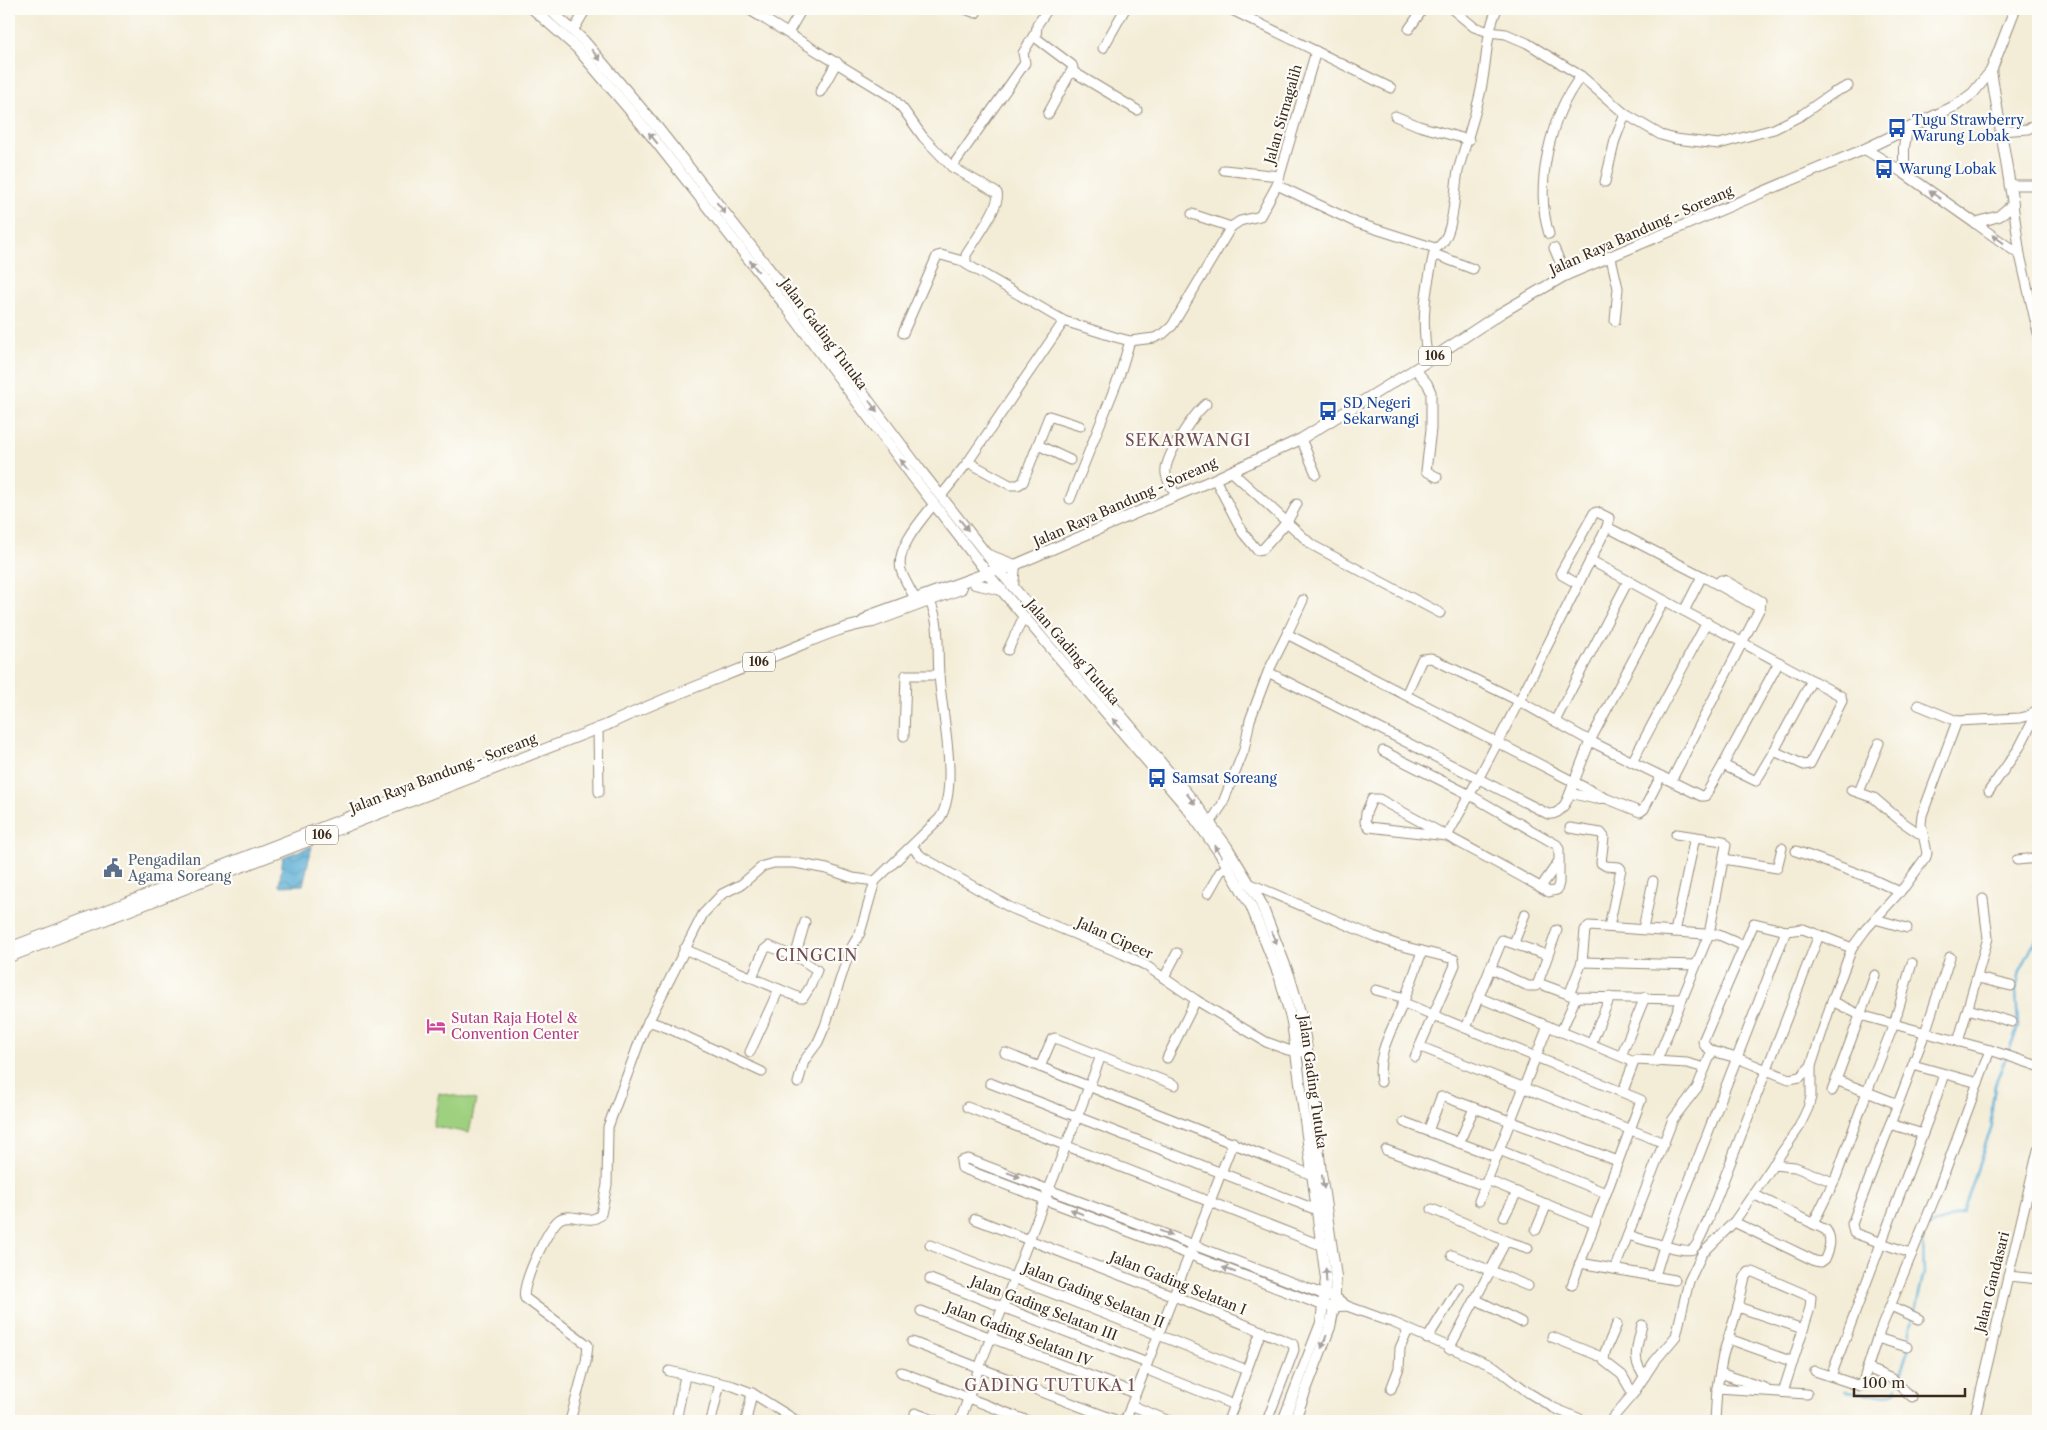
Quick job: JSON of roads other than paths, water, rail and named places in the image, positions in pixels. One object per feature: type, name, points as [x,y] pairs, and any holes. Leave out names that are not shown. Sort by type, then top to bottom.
[{"type":"main road","name":"Jalan Gading Tutuka","points":[[533,9],[578,48],[792,298],[938,500],[974,554],[1001,571]]},
{"type":"main road","name":"Jalan Gading Tutuka","points":[[549,9],[584,41],[657,127],[700,189]]},
{"type":"main road","name":"106","points":[[1991,71],[2016,9]]},
{"type":"main road","name":"Jalan Raya Bandung - Soreang","points":[[860,624],[871,615],[1001,571],[1215,479],[1301,439],[1428,361],[1501,313],[1566,276],[1612,258],[1806,172],[1865,149],[1957,105],[1978,87],[1991,71]]},
{"type":"main road","points":[[1865,149],[1904,173],[1975,223],[1999,216],[2013,204],[2008,185],[1991,71]]},
{"type":"main road","points":[[1978,87],[1985,87],[1994,92]]},
{"type":"main road","points":[[1904,173],[1906,129]]},
{"type":"main road","name":"Jalan Gading Tutuka","points":[[938,500],[1001,571],[1141,746],[1228,866],[1243,882]]},
{"type":"main road","points":[[974,554],[972,582],[1002,590]]},
{"type":"main road","points":[[986,554],[1013,586]]},
{"type":"main road","name":"Jalan Gading Tutuka","points":[[1001,571],[1002,590],[1210,823],[1243,882],[1280,978],[1302,1052],[1336,1277],[1330,1301],[1283,1421]]},
{"type":"main road","name":"Jalan Raya Bandung - Soreang","points":[[9,957],[860,624],[873,622],[930,602],[972,582]]},
{"type":"main road","name":"Jalan Raya Bandung - Soreang","points":[[9,948],[605,718],[635,711]]},
{"type":"main road","name":"Jalan Gading Tutuka","points":[[1294,1421],[1330,1327],[1330,1301],[1312,1174],[1302,1052]]},
{"type":"street","points":[[573,31],[586,9]]},
{"type":"street","points":[[748,9],[871,83],[900,104],[923,137],[952,167],[996,192],[998,196],[995,207],[966,255],[966,262],[969,267],[1064,321],[1130,341],[1154,338],[1163,334],[1172,326],[1231,227],[1192,214]]},
{"type":"street","points":[[788,33],[802,9]]},
{"type":"street","points":[[965,9],[976,13]]},
{"type":"street","points":[[952,167],[1024,63],[1023,53],[1035,33],[1037,25],[1048,9]]},
{"type":"street","points":[[1103,48],[1125,9]]},
{"type":"street","points":[[1230,9],[1391,88]]},
{"type":"street","points":[[1409,29],[1423,9]]},
{"type":"street","points":[[1452,9],[1474,27],[1489,36],[1506,34],[1517,38],[1577,81],[1623,118],[1660,135],[1675,139],[1719,144],[1730,142],[1786,124],[1833,93],[1848,86]]},
{"type":"street","points":[[1428,361],[1424,339],[1423,310],[1435,251],[1447,237],[1458,171],[1469,140],[1481,92],[1489,36],[1497,9]]},
{"type":"street","points":[[1035,33],[1037,40],[1072,65],[1072,71],[1048,114]]},
{"type":"street","name":"Jalan Sirnagalih","points":[[1231,227],[1240,221],[1260,216],[1278,180],[1316,51]]},
{"type":"street","points":[[820,92],[837,62]]},
{"type":"street","points":[[1072,71],[1137,110]]},
{"type":"street","points":[[1548,234],[1544,210],[1547,153],[1553,128],[1577,81]]},
{"type":"street","points":[[1395,116],[1419,126],[1469,140]]},
{"type":"street","points":[[1605,182],[1615,140],[1623,118]]},
{"type":"street","points":[[2000,131],[2028,129],[2034,125]]},
{"type":"street","points":[[1224,170],[1278,180],[1357,222],[1435,251],[1473,269]]},
{"type":"street","points":[[2008,185],[2038,185]]},
{"type":"street","points":[[2013,204],[2020,255],[2037,321],[2038,332]]},
{"type":"street","points":[[1975,223],[2020,255]]},
{"type":"street","points":[[1554,248],[1566,276]]},
{"type":"street","points":[[903,333],[909,323],[936,256],[941,255],[966,262]]},
{"type":"street","points":[[1612,258],[1618,288],[1615,321]]},
{"type":"street","points":[[915,599],[901,570],[902,555],[911,536],[968,462],[1064,321]]},
{"type":"street","points":[[1070,498],[1119,377],[1130,341]]},
{"type":"street","points":[[1415,369],[1431,392],[1431,429],[1426,472],[1437,477]]},
{"type":"street","points":[[1176,495],[1166,476],[1166,467],[1189,423],[1206,404]]},
{"type":"street","points":[[968,462],[1010,485],[1018,485],[1023,482],[1049,416],[1080,426]]},
{"type":"street","points":[[1301,439],[1316,474]]},
{"type":"street","points":[[1038,445],[1070,460]]},
{"type":"street","points":[[1231,471],[1302,538],[1312,545],[1440,614]]},
{"type":"street","points":[[1215,479],[1243,533],[1257,550],[1267,545],[1287,522],[1297,504]]},
{"type":"street","points":[[1447,836],[1519,701],[1607,527],[1609,518],[1597,512],[1594,513],[1561,572],[1562,575],[1578,584]]},
{"type":"street","points":[[1607,527],[1717,584],[1721,580],[1726,580],[1761,601],[1762,605],[1671,781]]},
{"type":"street","points":[[1590,560],[1841,696],[1842,699],[1810,764],[1804,765],[1774,751]]},
{"type":"street","points":[[1684,611],[1702,576]]},
{"type":"street","points":[[1555,721],[1628,581]]},
{"type":"street","points":[[1210,823],[1222,805],[1244,750],[1250,720],[1268,672],[1303,600]]},
{"type":"street","points":[[1268,672],[1552,815],[1561,810],[1570,793],[1590,741],[1664,601]]},
{"type":"street","points":[[798,1083],[806,1058],[818,1042],[825,1026],[850,950],[860,933],[875,881],[940,818],[947,802],[948,743],[939,675],[937,623],[930,602]]},
{"type":"street","points":[[1008,650],[1024,616]]},
{"type":"street","points":[[1632,762],[1707,622]]},
{"type":"street","points":[[1288,634],[1605,798],[1640,812],[1644,809],[1661,776]]},
{"type":"street","points":[[1406,695],[1422,659],[1431,658],[1519,701],[1590,741],[1701,796],[1706,796],[1779,662]]},
{"type":"street","points":[[904,736],[906,675],[939,675]]},
{"type":"street","points":[[1723,765],[1756,781],[1812,680]]},
{"type":"street","points":[[1918,704],[1957,721],[2020,718],[2038,710]]},
{"type":"street","points":[[1989,791],[2019,748],[2038,710]]},
{"type":"street","points":[[1610,1421],[1633,1394],[1644,1376],[1676,1336],[1686,1292],[1702,1254],[1734,1222],[1794,1135],[1808,1108],[1812,1085],[1811,1066],[1852,948],[1875,918],[1900,892],[1926,857],[1927,853],[1921,824],[1925,804],[1957,721]]},
{"type":"street","points":[[598,728],[599,792]]},
{"type":"street","points":[[1879,743],[1855,791],[1874,798],[1901,821],[1923,836]]},
{"type":"street","points":[[1383,751],[1470,795],[1557,845],[1559,849],[1559,883],[1557,890],[1549,892],[1541,888],[1447,836],[1379,799],[1372,800],[1369,803],[1365,822],[1369,827],[1447,836]]},
{"type":"street","points":[[1570,793],[1595,799],[1605,798]]},
{"type":"street","points":[[1570,828],[1598,832],[1603,835],[1601,863],[1606,866],[1619,867],[1620,869],[1610,927]]},
{"type":"street","points":[[1657,1060],[1709,934],[1724,859],[1724,842],[1676,834]]},
{"type":"street","points":[[1675,932],[1695,837]]},
{"type":"street","name":"Jalan Cipeer","points":[[912,846],[922,857],[1011,908],[1123,954],[1266,1042],[1302,1052]]},
{"type":"street","points":[[1724,859],[1777,868],[1782,848]]},
{"type":"street","points":[[1796,851],[1870,878],[1900,892]]},
{"type":"street","points":[[2017,860],[2038,858]]},
{"type":"street","points":[[1541,888],[1559,860]]},
{"type":"street","points":[[570,1421],[586,1362],[588,1345],[525,1298],[524,1291],[541,1248],[557,1222],[564,1217],[594,1219],[601,1214],[607,1184],[608,1127],[648,1021],[703,914],[716,899],[742,884],[763,866],[780,862],[796,863],[853,878],[875,881]]},
{"type":"street","points":[[1208,893],[1220,872],[1228,866]]},
{"type":"street","points":[[1643,929],[1652,881]]},
{"type":"street","points":[[1243,882],[1398,945],[1454,959],[1455,962],[1415,1058]]},
{"type":"street","points":[[1958,1042],[1988,938],[1983,899]]},
{"type":"street","points":[[1514,943],[1525,914]]},
{"type":"street","points":[[1875,918],[1907,928]]},
{"type":"street","points":[[795,957],[805,922]]},
{"type":"street","points":[[1811,1066],[1804,1074],[1795,1079],[1712,1051],[1705,1046],[1704,1038],[1754,923],[1786,931],[1803,929],[1852,948]]},
{"type":"street","points":[[1562,1032],[1582,962],[1587,927],[1721,935],[1744,946]]},
{"type":"street","points":[[1490,968],[1534,987],[1538,983],[1557,930]]},
{"type":"street","points":[[1654,1276],[1786,931]]},
{"type":"street","points":[[1628,1234],[1664,1246],[1689,1250],[1694,1247],[1708,1220],[1819,935]]},
{"type":"street","points":[[1466,1028],[1500,942],[1504,940],[1547,955]]},
{"type":"street","points":[[684,949],[779,989],[803,998],[817,972],[816,968],[795,957],[775,947],[767,947],[752,977]]},
{"type":"street","points":[[1381,1082],[1380,1066],[1383,1049],[1422,951]]},
{"type":"street","points":[[1164,978],[1177,953]]},
{"type":"street","points":[[1912,1254],[1854,1233],[1852,1227],[1926,1033],[1950,958]]},
{"type":"street","points":[[1582,962],[1696,965]]},
{"type":"street","points":[[1813,1224],[1833,1182],[1894,1024],[1912,963]]},
{"type":"street","points":[[1832,1091],[1876,975]]},
{"type":"street","points":[[1978,978],[2011,986]]},
{"type":"street","points":[[1538,983],[1572,996],[1682,999]]},
{"type":"street","points":[[750,1052],[779,989]]},
{"type":"street","points":[[1376,990],[1641,1100],[1572,1284]]},
{"type":"street","points":[[1591,1044],[1610,997]]},
{"type":"street","points":[[1621,1056],[1645,997]]},
{"type":"street","points":[[1478,998],[1634,1062]]},
{"type":"street","points":[[1167,1058],[1196,1000]]},
{"type":"street","points":[[1832,1001],[1860,1015],[1990,1050],[2038,1066]]},
{"type":"street","points":[[1968,1009],[2012,1022]]},
{"type":"street","points":[[648,1021],[676,1031],[762,1072]]},
{"type":"street","points":[[1479,1201],[1548,1026]]},
{"type":"street","points":[[1040,1067],[1054,1038],[1175,1085]]},
{"type":"street","points":[[1421,1047],[1664,1143]]},
{"type":"street","points":[[1815,1371],[1861,1386],[1877,1338],[1912,1254],[1990,1050]]},
{"type":"street","points":[[1614,1268],[1673,1119],[1697,1088],[1712,1051]]},
{"type":"street","points":[[1005,1053],[1089,1088],[1312,1174]]},
{"type":"street","points":[[960,1421],[990,1338],[1101,1056]]},
{"type":"street","points":[[1623,1091],[1634,1062],[1639,1059],[1687,1063],[1704,1068]]},
{"type":"street","points":[[1913,1065],[1978,1083]]},
{"type":"street","points":[[1831,1376],[1944,1074]]},
{"type":"street","points":[[1836,1080],[1898,1104]]},
{"type":"street","points":[[990,1083],[1317,1210]]},
{"type":"street","points":[[1428,1131],[1441,1097],[1450,1098],[1618,1162]]},
{"type":"street","points":[[966,1107],[1323,1246]]},
{"type":"street","points":[[1459,1143],[1474,1108]]},
{"type":"street","points":[[1404,1122],[1459,1143],[1498,1153],[1606,1193]]},
{"type":"street","points":[[1890,1124],[1923,1134]]},
{"type":"street","points":[[1125,1421],[1233,1142]]},
{"type":"street","points":[[1386,1150],[1517,1192],[1595,1224]]},
{"type":"street","name":"Jalan Gandasari","points":[[1974,1421],[2038,1150]]},
{"type":"street","points":[[1330,1301],[1194,1243],[968,1159],[961,1161],[962,1168],[1045,1200],[1249,1277],[1346,1306],[1408,1330],[1495,1367],[1529,1394],[1554,1408],[1585,1421]]},
{"type":"street","points":[[1773,1165],[1795,1167],[1833,1182]]},
{"type":"street","points":[[1504,1217],[1517,1192]]},
{"type":"street","points":[[1734,1222],[1815,1261],[1822,1262],[1825,1259],[1828,1252],[1830,1235],[1826,1230],[1753,1194]]},
{"type":"street","points":[[1536,1230],[1547,1204]]},
{"type":"street","points":[[1432,1209],[1506,1241],[1528,1248]]},
{"type":"street","points":[[1107,1223],[1111,1212]]},
{"type":"street","name":"Jalan Gading Selatan I","points":[[975,1219],[1292,1344],[1295,1348],[1267,1421]]},
{"type":"street","points":[[1449,1349],[1506,1241]]},
{"type":"street","name":"Jalan Gading Selatan II","points":[[930,1245],[1247,1370]]},
{"type":"street","points":[[1452,1255],[1528,1286]]},
{"type":"street","points":[[1580,1263],[1675,1280]]},
{"type":"street","points":[[1249,1277],[1253,1267]]},
{"type":"street","points":[[1715,1421],[1720,1373],[1745,1277],[1749,1272],[1811,1297],[1812,1302],[1793,1362],[1779,1392]]},
{"type":"street","points":[[2008,1276],[2038,1279]]},
{"type":"street","name":"Jalan Gading Selatan III","points":[[930,1279],[1146,1366],[1234,1405]]},
{"type":"street","points":[[1427,1339],[1459,1287]]},
{"type":"street","points":[[1475,1299],[1521,1322]]},
{"type":"street","points":[[1891,1306],[1915,1318]]},
{"type":"street","points":[[1738,1307],[1803,1329]]},
{"type":"street","name":"Jalan Gading Selatan IV","points":[[921,1311],[1136,1394]]},
{"type":"street","points":[[1604,1358],[1617,1324]]},
{"type":"street","points":[[1642,1326],[1636,1362],[1638,1369],[1644,1376]]},
{"type":"street","points":[[1391,1389],[1399,1368],[1400,1348],[1408,1330]]},
{"type":"street","points":[[1228,1421],[1261,1331]]},
{"type":"street","points":[[1552,1337],[1604,1358],[1604,1361],[1622,1376],[1633,1394]]},
{"type":"street","points":[[1877,1338],[1907,1347]]},
{"type":"street","points":[[1729,1339],[1793,1362]]},
{"type":"street","points":[[912,1342],[1118,1421]]},
{"type":"street","points":[[1867,1368],[1892,1379],[1912,1397]]},
{"type":"street","points":[[668,1371],[720,1383],[752,1394],[782,1417],[797,1421]]},
{"type":"street","points":[[901,1372],[1028,1421]]},
{"type":"street","points":[[1720,1373],[1779,1392]]},
{"type":"street","points":[[676,1421],[685,1376]]},
{"type":"street","points":[[711,1421],[720,1383]]},
{"type":"street","points":[[1717,1388],[1807,1394]]},
{"type":"street","points":[[746,1421],[752,1394]]},
{"type":"street","points":[[1131,1405],[1169,1421]]},
{"type":"street","points":[[915,1413],[936,1421]]},
{"type":"water","points":[[312,846],[303,885],[279,886],[283,857]]},
{"type":"waterway","points":[[1926,1228],[1963,1212],[1992,1125],[1995,1085],[2018,1027],[2016,990],[2020,971],[2038,935]]},
{"type":"waterway","points":[[1899,1381],[1907,1356],[1910,1331],[1924,1273],[1923,1238]]},
{"type":"waterway","points":[[1845,1392],[1878,1395],[1896,1390],[1897,1387]]},
{"type":"place","name":"Tugu Strawberry Warung Lobak","points":[[1897,128]]},
{"type":"place","name":"Warung Lobak","points":[[1884,169]]},
{"type":"place","name":"SD Negeri Sekarwangi","points":[[1328,411]]},
{"type":"place","name":"Samsat Soreang","points":[[1157,778]]},
{"type":"place","name":"Pengadilan Agama Soreang","points":[[113,868]]},
{"type":"place","name":"Sutan Raja Hotel & Convention Center","points":[[436,1026]]},
{"type":"district","name":"SEKARWANGI","points":[[1188,440]]},
{"type":"district","name":"CINGCIN","points":[[817,955]]},
{"type":"district","name":"GADING TUTUKA 1","points":[[1050,1385]]}]
